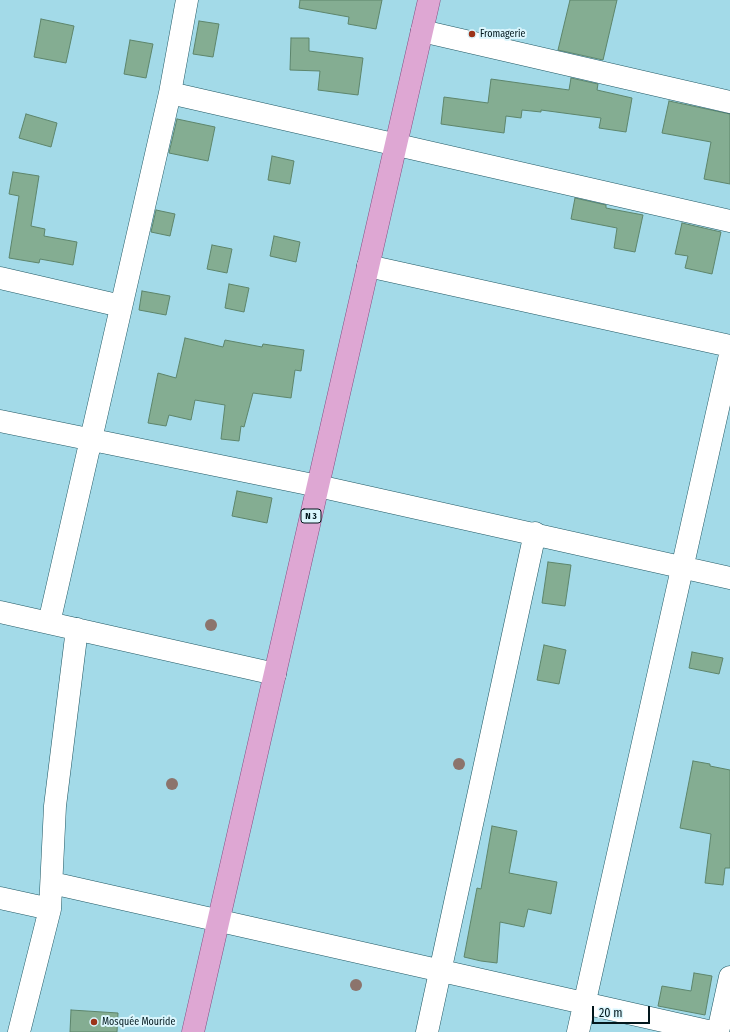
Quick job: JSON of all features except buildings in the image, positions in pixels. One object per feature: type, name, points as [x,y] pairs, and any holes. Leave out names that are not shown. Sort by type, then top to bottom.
[{"type":"main road","name":"N 3","points":[[193,1032],[429,0]]},
{"type":"street","points":[[49,623],[170,93],[187,0]]},
{"type":"street","points":[[422,31],[730,102]]},
{"type":"street","points":[[170,93],[730,221]]},
{"type":"street","points":[[368,266],[730,346]]},
{"type":"street","points":[[0,278],[121,306]]},
{"type":"street","points":[[578,1032],[730,356]]},
{"type":"street","points":[[0,421],[318,486],[535,533],[730,578]]},
{"type":"street","points":[[427,1032],[535,533]]},
{"type":"street","points":[[0,612],[275,674]]},
{"type":"street","points":[[19,1032],[50,909],[55,806],[77,629]]},
{"type":"street","points":[[52,884],[441,970],[712,1032]]},
{"type":"street","points":[[0,898],[50,909]]},
{"type":"street","points":[[718,1032],[730,977]]},
{"type":"place","name":"Fromagerie","points":[[472,34]]},
{"type":"place","name":"Mosquée Mouride","points":[[94,1022]]}]
